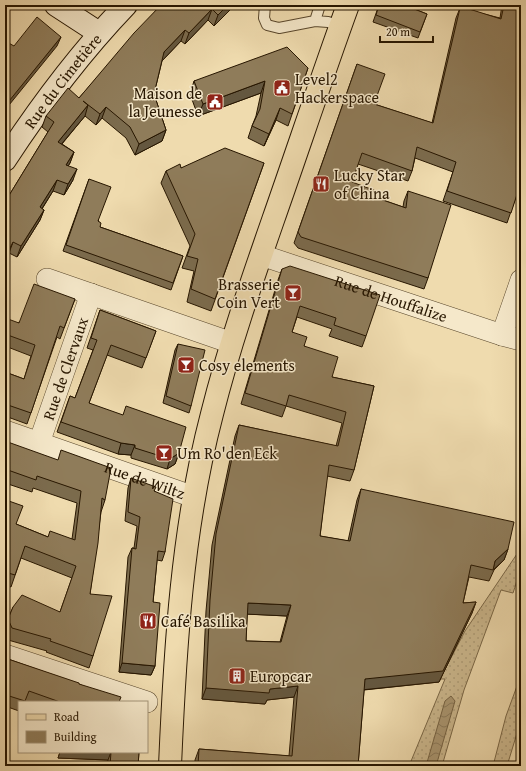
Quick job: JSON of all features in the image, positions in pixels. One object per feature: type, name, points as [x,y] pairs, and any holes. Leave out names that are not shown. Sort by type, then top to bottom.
[{"type":"main road","points":[[170,766],[183,573],[194,497],[212,415],[232,343],[261,255],[348,5]]},
{"type":"street","points":[[56,5],[80,16],[99,33]]},
{"type":"street","name":"Rue du Cimetière","points":[[5,160],[42,107],[99,33],[126,5]]},
{"type":"street","name":"Rue de Houffalize","points":[[261,255],[511,338]]},
{"type":"street","points":[[47,279],[232,343]]},
{"type":"street","points":[[511,338],[521,280]]},
{"type":"street","name":"Rue de Clervaux","points":[[39,444],[91,294]]},
{"type":"street","name":"Rue de Wiltz","points":[[5,432],[194,497]]},
{"type":"street","points":[[5,655],[144,701]]},
{"type":"street","points":[[148,702],[155,705],[173,707]]},
{"type":"lane","points":[[265,5],[264,18],[267,25],[279,28],[315,21],[328,22],[340,26]]},
{"type":"lane","points":[[315,21],[320,5]]},
{"type":"path","points":[[516,766],[521,747]]},
{"type":"shaded area","points":[[521,548],[519,571],[513,593],[501,590],[464,690],[442,766],[409,766],[445,679],[440,679],[465,631]]},
{"type":"shaded area","points":[[521,675],[521,720],[507,766],[493,766],[506,716]]},
{"type":"water","points":[[451,696],[455,701],[436,766],[426,766],[445,701]]},
{"type":"building","points":[[161,5],[228,5],[218,15],[212,9],[189,33],[185,30],[164,52],[154,94],[166,130],[139,144],[130,127],[106,107],[100,114],[83,101],[88,105],[58,142],[74,152],[66,165],[77,169],[68,184],[57,180],[40,207],[44,210],[21,246],[13,242],[5,258],[5,202],[54,122],[46,116],[68,88],[79,98],[134,33]]},
{"type":"building","points":[[379,5],[410,5],[409,7],[427,14],[420,32],[376,15]]},
{"type":"building","points":[[504,5],[521,5],[521,182],[511,213],[447,191],[456,162],[417,147],[412,171],[362,153],[352,182],[376,191],[374,197],[406,208],[408,191],[451,205],[428,278],[301,237],[298,232],[357,64],[385,74],[374,104],[433,123],[460,8],[466,8],[501,19]]},
{"type":"building","points":[[37,17],[61,37],[5,106],[5,41],[14,46]]},
{"type":"building","name":"Maison de la Jeunesse","points":[[287,47],[308,68],[292,114],[280,108],[269,134],[252,126],[260,109],[265,81],[203,104],[194,81]]},
{"type":"building","points":[[225,148],[264,163],[215,299],[191,289],[198,259],[187,256],[195,234],[166,171],[180,164],[181,168]]},
{"type":"building","points":[[89,179],[111,187],[98,221],[101,223],[100,227],[183,256],[173,283],[66,245]]},
{"type":"building","points":[[290,266],[380,295],[366,336],[334,325],[336,318],[300,306],[292,332],[307,337],[304,346],[338,357],[332,377],[374,386],[354,470],[329,465],[320,536],[350,541],[361,489],[514,522],[508,549],[495,561],[493,570],[471,565],[463,603],[476,602],[443,671],[365,679],[358,766],[198,766],[199,749],[292,756],[298,686],[270,689],[269,693],[206,688],[210,600],[216,534],[239,425],[338,446],[346,412],[289,395],[286,406],[245,393],[282,269]],"holes":[[[248,603],[291,605],[281,642],[246,641]]]},
{"type":"building","points":[[34,284],[75,299],[64,328],[60,326],[31,413],[5,404],[5,372],[24,379],[35,345],[5,334],[5,328],[8,319],[19,323]]},
{"type":"building","points":[[100,310],[156,331],[146,358],[111,345],[89,403],[123,415],[126,406],[186,427],[179,453],[170,459],[135,448],[135,445],[121,443],[61,422],[70,396],[75,398],[97,340],[91,338]]},
{"type":"building","points":[[178,344],[205,350],[191,406],[166,396]]},
{"type":"building","points":[[5,441],[58,460],[61,450],[111,468],[105,500],[102,498],[98,543],[90,594],[112,596],[93,656],[50,641],[51,639],[12,628],[8,619],[13,607],[22,595],[60,612],[76,566],[25,546],[15,575],[5,572],[6,500],[23,506],[16,524],[48,537],[50,531],[75,540],[81,491],[37,476],[36,480],[5,469]]},
{"type":"building","points":[[131,478],[156,487],[154,491],[173,499],[165,552],[158,551],[153,602],[160,603],[155,666],[122,663],[132,548],[136,549],[140,517],[128,512]]},
{"type":"building","points":[[5,658],[121,697],[119,701],[57,701],[29,691],[25,701],[6,695],[5,698]]},
{"type":"building","points":[[111,753],[139,753],[138,766],[110,766]]},
{"type":"place","name":"Level2 Hackerspace","points":[[282,88]]},
{"type":"place","name":"Maison de la Jeunesse","points":[[215,102]]},
{"type":"place","name":"Lucky Star of China","points":[[321,184]]},
{"type":"place","name":"Brasserie Coin Vert","points":[[293,293]]},
{"type":"place","name":"Cosy elements","points":[[186,365]]},
{"type":"place","name":"Um Ro'den Eck","points":[[164,453]]},
{"type":"place","name":"Café Basilika","points":[[148,621]]},
{"type":"place","name":"Europcar","points":[[237,676]]}]
